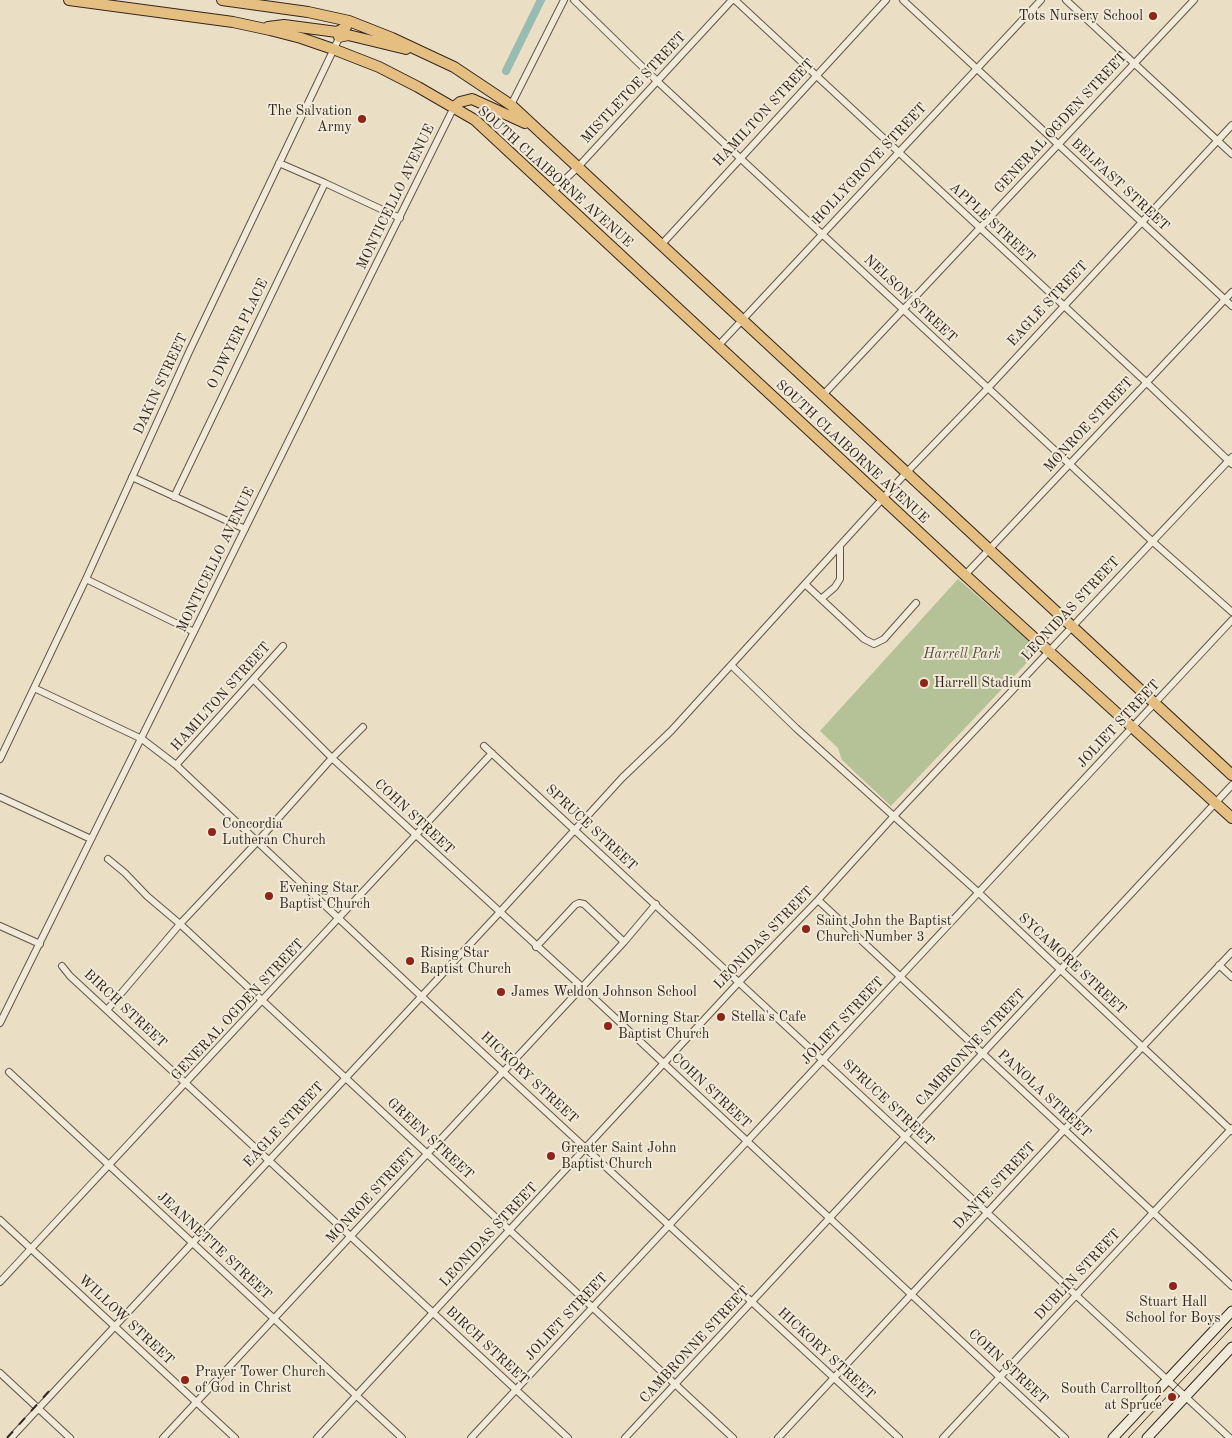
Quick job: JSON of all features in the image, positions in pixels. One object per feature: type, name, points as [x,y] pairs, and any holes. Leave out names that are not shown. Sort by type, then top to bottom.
[{"type":"main road","points":[[69,0],[233,22],[262,28],[284,25],[337,32],[347,24]]},
{"type":"main road","name":"SOUTH CLAIBORNE AVENUE","points":[[222,0],[308,12],[415,48],[454,67],[511,105],[1232,775]]},
{"type":"main road","name":"SOUTH CLAIBORNE AVENUE","points":[[262,28],[333,49],[378,67],[454,107],[474,120],[882,499],[1232,818]]},
{"type":"main road","points":[[340,37],[348,35],[405,49],[415,48]]},
{"type":"main road","points":[[454,107],[460,102],[472,100],[533,126]]},
{"type":"main road","points":[[1113,1438],[1232,1311]]},
{"type":"main road","points":[[1147,1438],[1232,1347]]},
{"type":"street","points":[[511,105],[564,0]]},
{"type":"street","name":"NELSON STREET","points":[[574,0],[740,158],[1152,541],[1232,612]]},
{"type":"street","name":"MISTLETOE STREET","points":[[552,192],[578,167],[734,0]]},
{"type":"street","name":"APPLE STREET","points":[[734,0],[1231,460]]},
{"type":"street","name":"HAMILTON STREET","points":[[662,244],[886,0]]},
{"type":"street","name":"BELFAST STREET","points":[[903,0],[1232,306]]},
{"type":"street","name":"HOLLYGROVE STREET","points":[[718,346],[1041,0]]},
{"type":"street","points":[[1066,0],[1232,154]]},
{"type":"street","name":"GENERAL OGDEN STREET","points":[[823,395],[1194,0]]},
{"type":"street","name":"DAKIN STREET","points":[[0,759],[86,579],[279,163],[333,49],[347,24]]},
{"type":"street","name":"MONTICELLO AVENUE","points":[[0,1023],[454,107]]},
{"type":"street","name":"EAGLE STREET","points":[[11,1438],[499,913],[574,829],[732,666],[906,473],[988,388],[1232,125]]},
{"type":"street","points":[[279,163],[400,218]]},
{"type":"street","name":"O DWYER PLACE","points":[[174,497],[325,183]]},
{"type":"street","name":"MONROE STREET","points":[[965,575],[1232,292]]},
{"type":"street","name":"LEONIDAS STREET","points":[[317,1438],[894,816],[1152,541],[1231,460]]},
{"type":"street","points":[[132,477],[246,529]]},
{"type":"street","points":[[821,599],[834,588],[840,579],[840,546]]},
{"type":"street","points":[[86,579],[194,632]]},
{"type":"street","points":[[806,584],[864,639],[874,644],[884,639],[916,603]]},
{"type":"street","name":"JOLIET STREET","points":[[471,1438],[1232,620]]},
{"type":"street","name":"HAMILTON STREET","points":[[176,765],[283,646]]},
{"type":"street","name":"SYCAMORE STREET","points":[[732,666],[796,728],[979,893],[1142,1048],[1232,1130]]},
{"type":"street","name":"COHN STREET","points":[[254,680],[332,758],[1065,1438]]},
{"type":"street","name":"HICKORY STREET","points":[[34,688],[142,739],[176,765],[421,996],[899,1438]]},
{"type":"street","points":[[107,1010],[180,924],[332,758],[363,727]]},
{"type":"street","name":"SPRUCE STREET","points":[[484,746],[1230,1438]]},
{"type":"street","name":"GENERAL OGDEN STREET","points":[[0,1282],[492,754]]},
{"type":"street","name":"CAMBRONNE STREET","points":[[625,1438],[1232,785]]},
{"type":"street","points":[[0,797],[91,839]]},
{"type":"street","name":"GREEN STREET","points":[[108,859],[733,1438]]},
{"type":"street","name":"PANOLA STREET","points":[[818,900],[1232,1286]]},
{"type":"street","points":[[536,947],[575,905],[581,903],[624,942]]},
{"type":"street","name":"MONROE STREET","points":[[163,1438],[582,988],[656,904]]},
{"type":"street","points":[[0,926],[40,944]]},
{"type":"street","name":"DANTE STREET","points":[[778,1438],[987,1212],[1232,952]]},
{"type":"street","points":[[1219,965],[1232,977]]},
{"type":"street","name":"BIRCH STREET","points":[[62,966],[70,976],[568,1438]]},
{"type":"street","name":"JEANNETTE STREET","points":[[9,1072],[402,1438]]},
{"type":"street","name":"DUBLIN STREET","points":[[943,1438],[1232,1130]]},
{"type":"street","name":"WILLOW STREET","points":[[0,1220],[235,1438]]},
{"type":"street","points":[[0,1373],[70,1438]]},
{"type":"green space","name":"Harrell Stadium","points":[[958,579],[1036,647],[1037,652],[891,806],[842,760],[838,748],[820,731]]},
{"type":"waterway","points":[[506,71],[541,0]]},
{"type":"tram line","points":[[1128,1438],[1232,1327]]},
{"type":"railway","points":[[7,1438],[50,1390]]},
{"type":"place","name":"Tots Nursery School","points":[[1153,16]]},
{"type":"place","name":"The Salvation Army","points":[[362,119]]},
{"type":"place","name":"Harrell Stadium","points":[[924,683]]},
{"type":"place","name":"Concordia Lutheran Church","points":[[212,832]]},
{"type":"place","name":"Evening Star Baptist Church","points":[[269,896]]},
{"type":"place","name":"Saint John the Baptist Church Number 3","points":[[806,929]]},
{"type":"place","name":"Rising Star Baptist Church","points":[[410,961]]},
{"type":"place","name":"James Weldon Johnson School","points":[[501,992]]},
{"type":"place","name":"Stella's Cafe","points":[[721,1017]]},
{"type":"place","name":"Morning Star Baptist Church","points":[[608,1026]]},
{"type":"place","name":"Greater Saint John Baptist Church","points":[[551,1156]]},
{"type":"place","name":"Stuart Hall School for Boys","points":[[1173,1286]]},
{"type":"place","name":"Prayer Tower Church of God in Christ","points":[[185,1380]]},
{"type":"place","name":"South Carrollton at Spruce","points":[[1172,1397]]},
{"type":"park label","name":"Harrell Park","points":[[962,654]]}]
